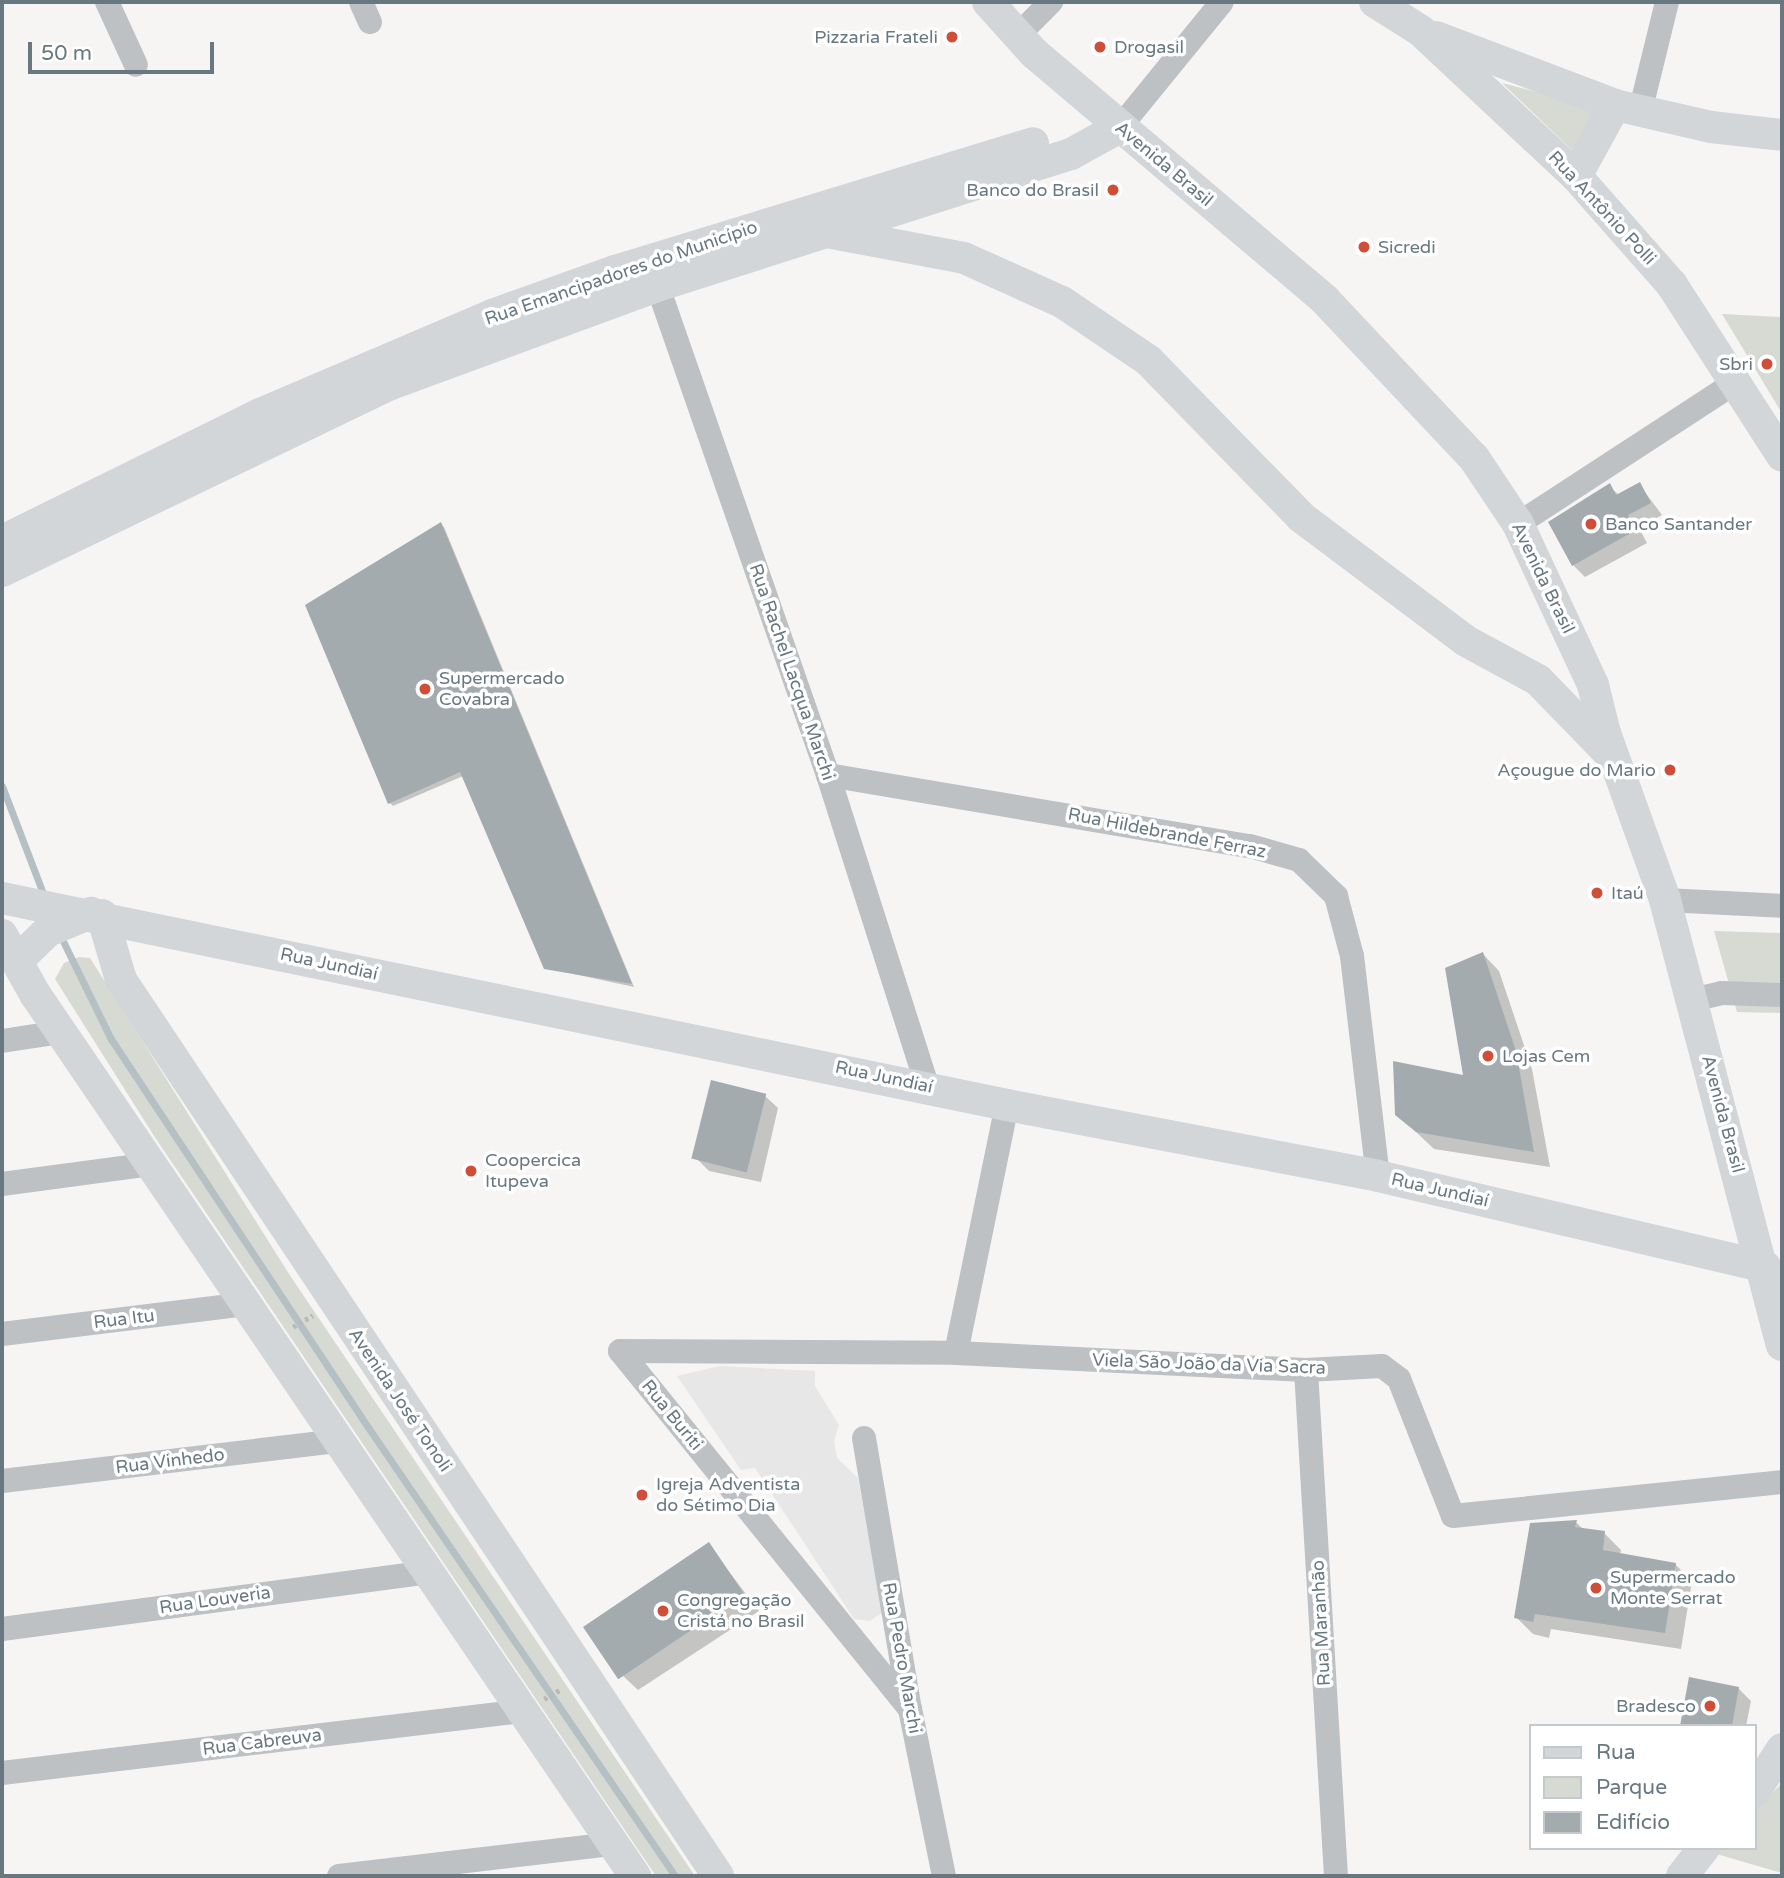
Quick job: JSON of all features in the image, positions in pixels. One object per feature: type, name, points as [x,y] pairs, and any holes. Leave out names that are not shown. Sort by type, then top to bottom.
[{"type":"main road","name":"Avenida Brasil","points":[[988,2],[1018,35],[1110,119],[1325,300],[1474,458],[1518,524],[1593,685],[1615,760],[1665,900],[1765,1267],[1782,1345]]},
{"type":"main road","name":"Rua Antônio Polli","points":[[1375,2],[1422,31],[1576,176],[1672,285],[1782,456]]},
{"type":"main road","points":[[1422,31],[1628,108],[1782,135]]},
{"type":"main road","points":[[1576,176],[1628,108]]},
{"type":"main road","name":"Rua Emancipadores do Município","points":[[2,541],[260,414],[492,315],[823,232],[1071,154],[1110,119]]},
{"type":"main road","name":"Rua Emancipadores do Município","points":[[2,571],[391,384],[653,274],[1110,119]]},
{"type":"main road","name":"Rua Emancipadores do Município","points":[[823,232],[964,258],[1062,302],[1149,361],[1301,517],[1466,641],[1538,680],[1615,760]]},
{"type":"main road","points":[[1538,680],[1561,661],[1562,615]]},
{"type":"main road","name":"Rua Jundiaí","points":[[2,898],[70,915],[927,1085],[1007,1105],[1378,1176],[1765,1267]]},
{"type":"main road","points":[[70,915],[9,948],[61,1032],[339,1441],[429,1572],[529,1708],[635,1876]]},
{"type":"main road","name":"Avenida José Tonoli","points":[[70,915],[121,980],[718,1876]]},
{"type":"main road","points":[[1756,1789],[1782,1751]]},
{"type":"main road","points":[[1682,1876],[1702,1850]]},
{"type":"street","points":[[107,2],[136,65]]},
{"type":"street","points":[[1018,35],[1051,2]]},
{"type":"street","points":[[1110,119],[1222,2]]},
{"type":"street","points":[[1628,108],[1667,2]]},
{"type":"street","name":"Rua Rachel Lacqua Marchi","points":[[653,274],[828,775],[927,1085]]},
{"type":"street","points":[[1518,524],[1734,383]]},
{"type":"street","name":"Rua Hildebrande Ferraz","points":[[828,775],[1250,846],[1300,860],[1336,896],[1352,956],[1378,1176]]},
{"type":"street","points":[[1665,900],[1782,906]]},
{"type":"street","points":[[1692,1000],[1722,993],[1782,995]]},
{"type":"street","points":[[2,1041],[61,1032]]},
{"type":"street","points":[[956,1353],[1007,1105]]},
{"type":"street","points":[[2,1184],[151,1164]]},
{"type":"street","name":"Rua Itu","points":[[2,1334],[246,1304]]},
{"type":"street","name":"Viela São João da Via Sacra","points":[[620,1350],[956,1353],[1306,1370],[1382,1366],[1399,1379],[1453,1516],[1782,1482]]},
{"type":"street","name":"Rua Buriti","points":[[620,1350],[910,1709]]},
{"type":"street","name":"Rua Maranhão","points":[[1306,1370],[1336,1876]]},
{"type":"street","name":"Rua Pedro Marchi","points":[[864,1438],[910,1709],[944,1876]]},
{"type":"street","name":"Rua Vinhedo","points":[[2,1481],[339,1441]]},
{"type":"street","name":"Rua Louveria","points":[[2,1629],[429,1572]]},
{"type":"street","name":"Rua Cabreuva","points":[[2,1773],[529,1708]]},
{"type":"street","points":[[339,1876],[613,1844]]},
{"type":"path","points":[[290,1329],[318,1312]]},
{"type":"path","points":[[529,1708],[572,1682]]},
{"type":"shaded area","points":[[720,1366],[815,1371],[815,1386],[839,1425],[834,1441],[837,1458],[858,1478],[883,1612],[870,1621],[854,1619],[755,1468],[741,1470],[677,1376]]},
{"type":"green space","points":[[1502,83],[1599,108],[1576,154]]},
{"type":"green space","name":"Sbri","points":[[1722,314],[1782,317],[1782,414],[1780,410]]},
{"type":"green space","points":[[1714,931],[1782,933],[1782,1013],[1737,1012]]},
{"type":"green space","points":[[79,957],[90,958],[291,1277],[695,1876],[656,1876],[156,1139],[55,979],[64,963]]},
{"type":"green space","points":[[1782,1783],[1782,1873],[1713,1853],[1716,1850],[1756,1850],[1756,1809]]},
{"type":"building","name":"Banco Santander","points":[[1640,482],[1651,503],[1628,515],[1636,530],[1572,566],[1548,522],[1610,483],[1616,495]]},
{"type":"building","name":"Supermercado Covabra","points":[[441,522],[632,984],[544,969],[460,772],[388,804],[305,605]]},
{"type":"building","name":"Lojas Cem","points":[[1483,952],[1516,1051],[1534,1152],[1416,1132],[1395,1115],[1393,1061],[1463,1075],[1445,968]]},
{"type":"building","points":[[711,1080],[766,1094],[747,1172],[691,1159]]},
{"type":"building","name":"Supermercado Monte Serrat","points":[[1577,1520],[1575,1527],[1605,1531],[1603,1550],[1676,1563],[1665,1633],[1535,1614],[1533,1622],[1514,1618],[1530,1523]]},
{"type":"building","name":"Congregação Cristá no Brasil","points":[[709,1542],[744,1594],[618,1679],[583,1627]]},
{"type":"building","name":"Bradesco","points":[[1689,1677],[1739,1687],[1732,1724],[1680,1724]]},
{"type":"waterway","points":[[2,786],[44,896]]},
{"type":"waterway","points":[[59,933],[111,1039],[361,1417],[675,1876]]},
{"type":"place","name":"Pizzaria Frateli","points":[[952,37]]},
{"type":"place","name":"Drogasil","points":[[1100,47]]},
{"type":"place","name":"Banco do Brasil","points":[[1113,190]]},
{"type":"place","name":"Sicredi","points":[[1364,247]]},
{"type":"place","name":"Sbri","points":[[1767,364]]},
{"type":"place","name":"Banco Santander","points":[[1591,524]]},
{"type":"place","name":"Supermercado Covabra","points":[[425,689]]},
{"type":"place","name":"Açougue do Mario","points":[[1670,770]]},
{"type":"place","name":"Itaú","points":[[1597,893]]},
{"type":"place","name":"Lojas Cem","points":[[1488,1056]]},
{"type":"place","name":"Coopercica Itupeva","points":[[471,1171]]},
{"type":"place","name":"Igreja Adventista do Sétimo Dia","points":[[642,1495]]},
{"type":"place","name":"Supermercado Monte Serrat","points":[[1596,1588]]},
{"type":"place","name":"Congregação Cristá no Brasil","points":[[663,1611]]},
{"type":"place","name":"Bradesco","points":[[1710,1706]]}]
